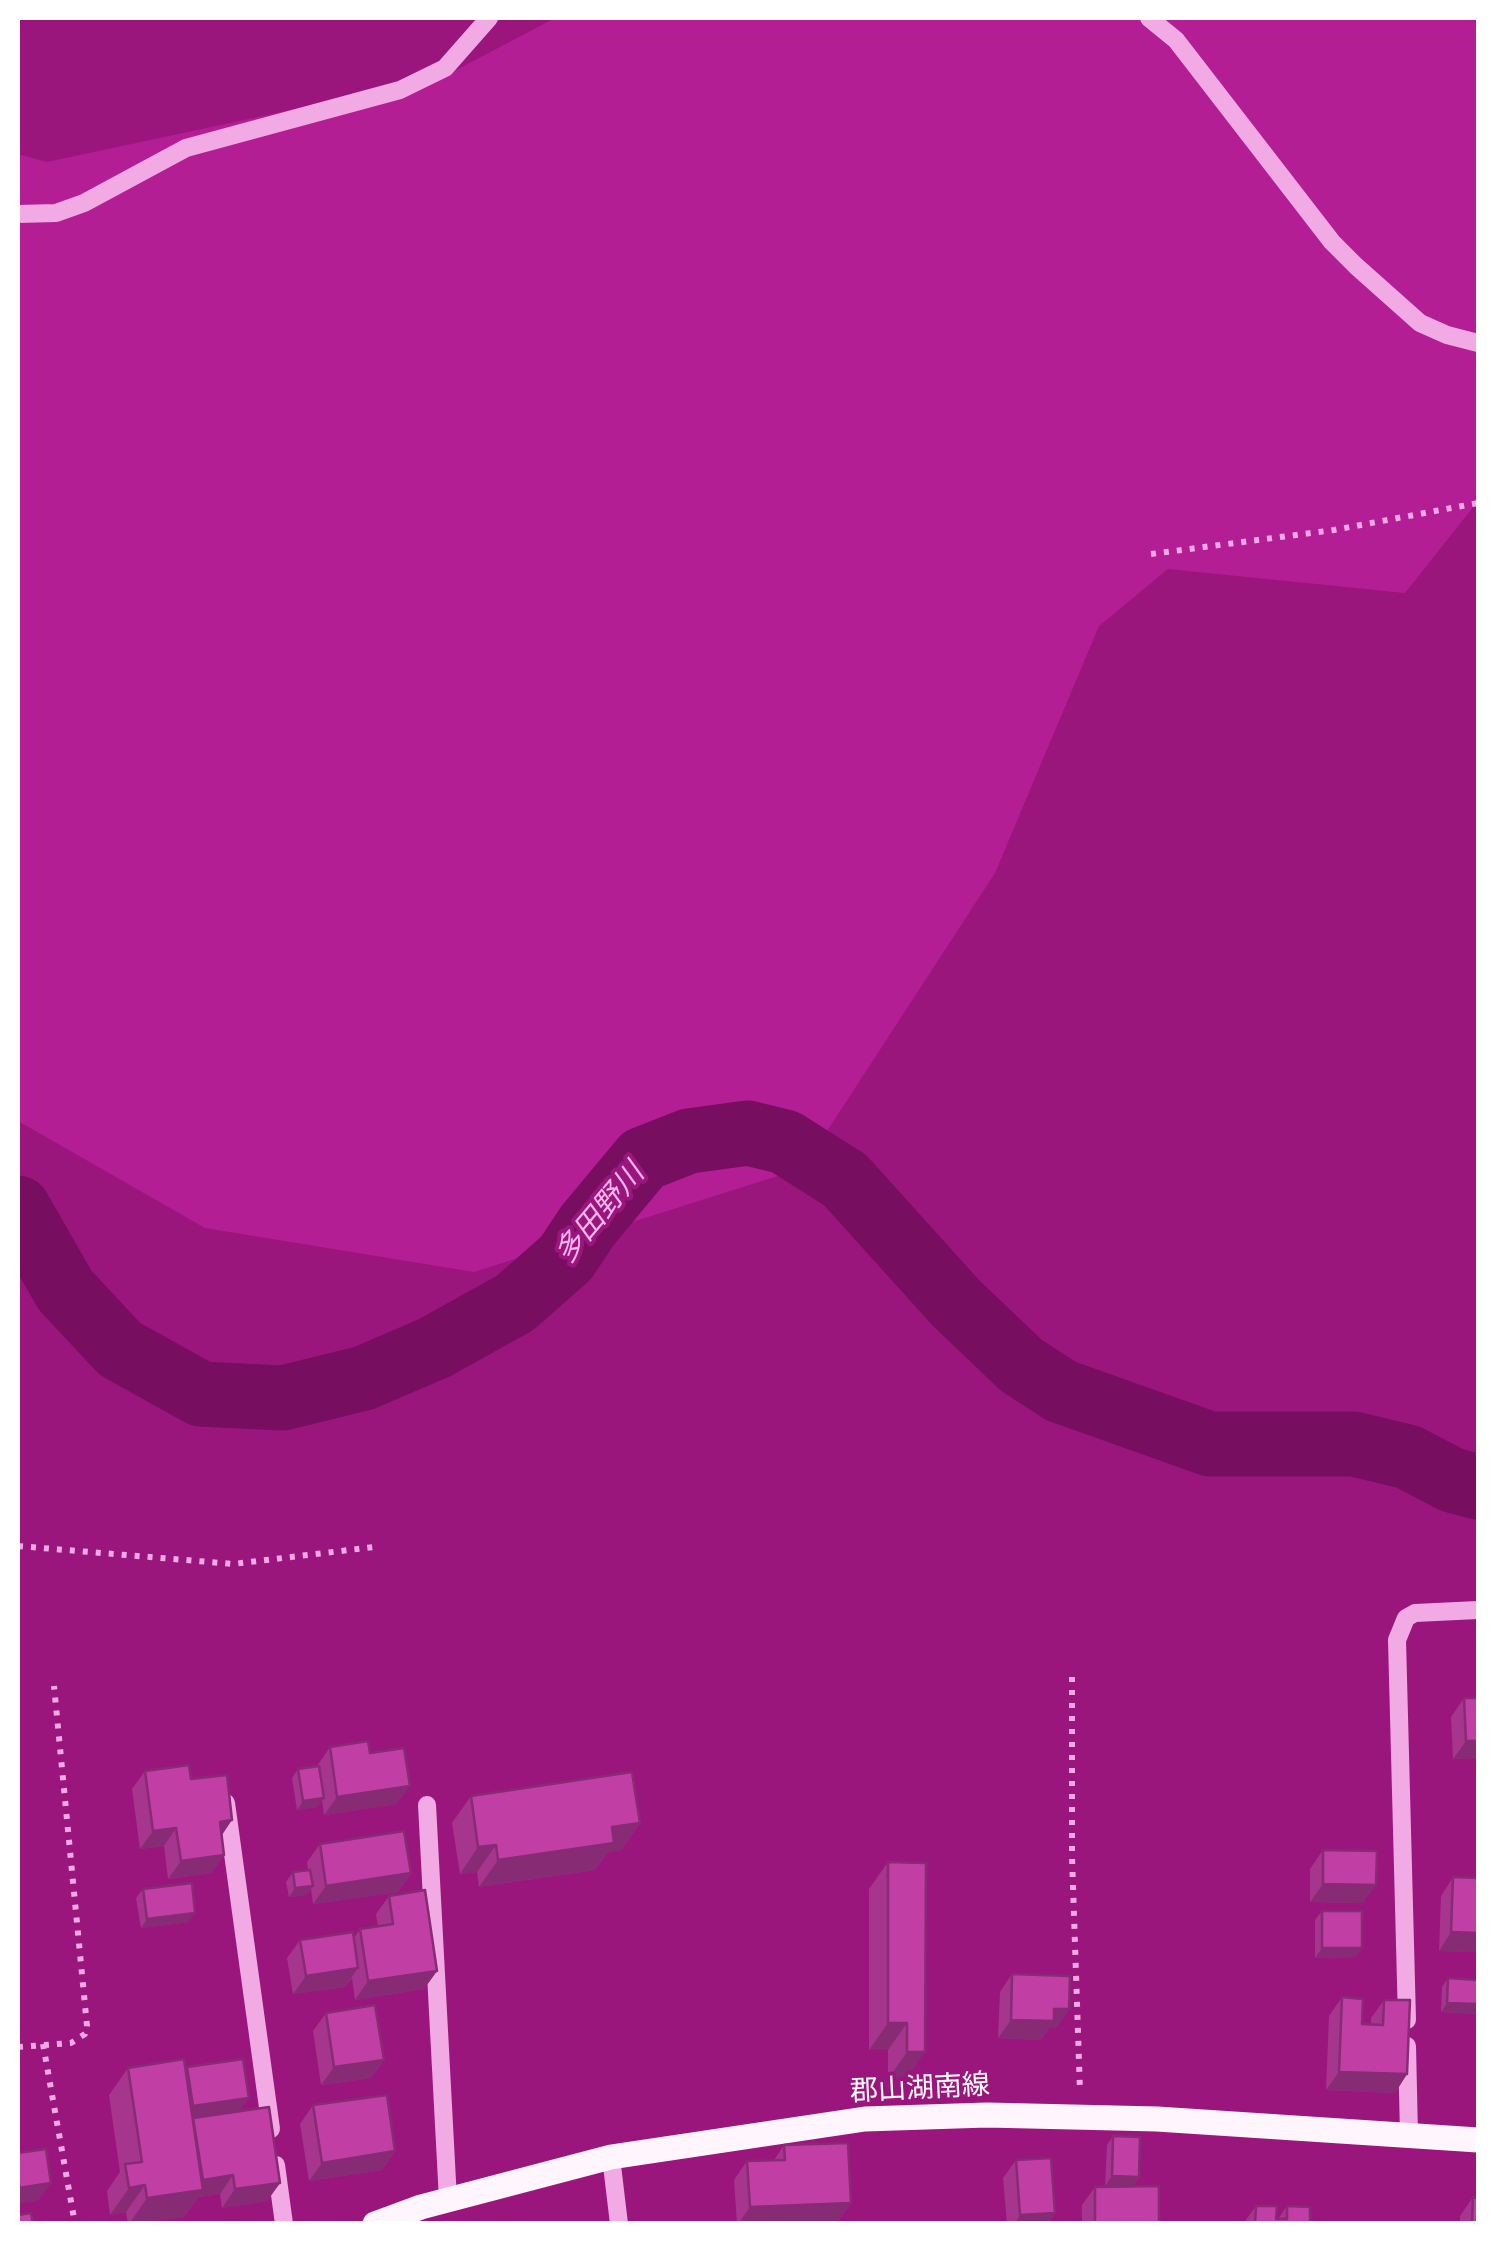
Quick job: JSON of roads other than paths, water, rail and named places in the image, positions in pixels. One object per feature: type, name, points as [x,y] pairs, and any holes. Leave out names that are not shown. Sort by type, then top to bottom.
[{"type":"main road","name":"郡山湖南線","points":[[375,2224],[448,2200],[611,2157],[865,2119],[987,2115],[1157,2118],[1478,2140]]},
{"type":"street","points":[[18,214],[56,214],[186,148],[400,90],[445,68],[489,18]]},
{"type":"street","points":[[1148,18],[1176,40],[1332,242],[1356,266],[1420,323],[1478,343]]},
{"type":"street","points":[[1410,2136],[1397,1640],[1406,1618],[1415,1613],[1478,1610]]},
{"type":"street","points":[[224,1786],[284,2224]]},
{"type":"street","points":[[427,1805],[448,2200]]},
{"type":"street","points":[[611,2157],[619,2224]]},
{"type":"waterway","name":"多田野川","points":[[18,1208],[65,1290],[120,1349],[201,1394],[283,1398],[364,1378],[434,1348],[515,1303],[566,1258],[643,1159],[689,1141],[748,1133],[785,1142],[845,1180],[956,1303],[1021,1365],[1061,1391],[1210,1444],[1354,1444],[1408,1457],[1452,1480],[1478,1487]]}]
